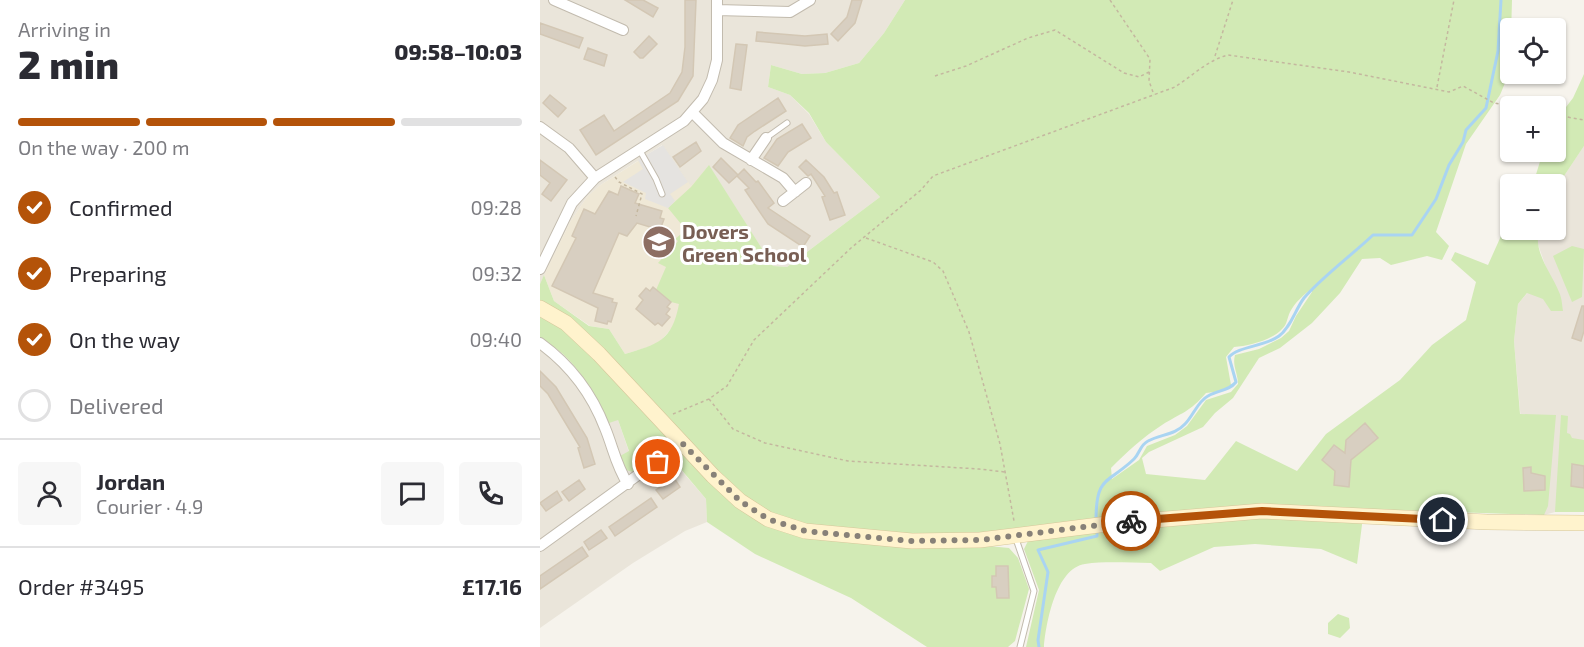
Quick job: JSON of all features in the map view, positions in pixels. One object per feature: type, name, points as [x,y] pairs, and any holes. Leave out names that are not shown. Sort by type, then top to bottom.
[{"type":"street","points":[[554,0],[623,30]]},
{"type":"street","points":[[540,269],[572,203],[595,178],[684,121],[703,99],[712,80],[717,60],[717,5],[790,12],[810,0]]},
{"type":"street","points":[[692,112],[723,143],[783,178],[795,192]]},
{"type":"street","points":[[540,127],[569,148],[595,178]]},
{"type":"street","points":[[752,160],[766,138]]},
{"type":"street","points":[[783,201],[806,183]]},
{"type":"street","points":[[540,308],[566,323],[599,354],[740,501],[768,519],[805,531],[912,541],[1016,537],[1107,524],[1262,511],[1487,522],[1584,523]]},
{"type":"street","points":[[540,343],[560,359],[590,398],[604,425],[617,467],[628,484]]},
{"type":"street","points":[[540,546],[682,443]]},
{"type":"lane","points":[[766,138],[787,123]]},
{"type":"lane","points":[[639,149],[656,178],[662,194]]},
{"type":"lane","points":[[1016,537],[1034,591],[1020,647]]},
{"type":"path","points":[[1110,0],[1150,59],[1149,72],[1154,96]]},
{"type":"path","points":[[662,421],[678,411],[709,399],[727,386],[754,340],[802,293],[921,190],[933,176],[1154,96],[1176,87],[1202,69],[1214,58],[1233,0]]},
{"type":"path","points":[[1436,89],[1454,0]]},
{"type":"path","points":[[934,76],[966,66],[1028,38],[1055,30],[1124,73],[1139,77],[1149,72]]},
{"type":"path","points":[[1214,58],[1228,55],[1239,56],[1349,72],[1449,92],[1464,86],[1494,103],[1500,104]]},
{"type":"path","points":[[1566,117],[1584,120]]},
{"type":"path","points":[[609,169],[619,182],[642,194],[636,216]]},
{"type":"path","points":[[864,237],[933,262],[943,271],[969,332],[1006,473],[1013,504],[1016,537]]},
{"type":"path","points":[[709,399],[733,429],[765,443],[848,461],[979,469],[1006,473]]},
{"type":"shaded area","points":[[540,0],[905,0],[884,33],[859,63],[825,73],[802,74],[771,65],[768,87],[790,95],[809,114],[826,142],[880,197],[787,267],[773,266],[709,166],[691,187],[662,145],[599,186],[587,197],[570,222],[540,284]]},
{"type":"shaded area","name":"Dovers Green School","points":[[663,145],[691,186],[709,165],[676,323],[658,344],[625,354],[609,329],[590,326],[554,301],[544,275],[570,222],[587,197],[599,186]]},
{"type":"shaded area","points":[[663,145],[688,182],[670,194],[675,201],[668,208],[645,199],[646,193],[623,182],[643,169],[638,160]]},
{"type":"shaded area","points":[[1584,146],[1584,512],[1555,512],[1544,515],[1521,421],[1514,341],[1518,304],[1547,270],[1536,240],[1566,240],[1565,174]]},
{"type":"shaded area","points":[[540,339],[551,344],[569,361],[585,380],[598,402],[618,420],[629,452],[667,448],[671,440],[683,454],[674,462],[706,499],[707,522],[685,531],[633,563],[540,628]]},
{"type":"green space","points":[[905,0],[1512,0],[1511,18],[1500,18],[1500,84],[1505,84],[1500,95],[1466,144],[1436,232],[1449,246],[1442,260],[1427,256],[1391,265],[1380,258],[1362,259],[1340,293],[1312,323],[1280,348],[1259,358],[1233,398],[1203,427],[1149,452],[1142,458],[1146,474],[1205,480],[1236,441],[1297,471],[1326,434],[1400,380],[1432,345],[1466,320],[1476,282],[1451,260],[1455,252],[1488,265],[1500,238],[1538,240],[1544,262],[1560,294],[1563,311],[1551,311],[1543,299],[1527,293],[1518,304],[1514,341],[1520,414],[1556,415],[1548,506],[1544,515],[1364,509],[1357,564],[1321,549],[1255,544],[1214,547],[1160,571],[1151,563],[1085,564],[1075,568],[1067,575],[1054,598],[1044,647],[1026,647],[1039,590],[1024,549],[1028,541],[1016,530],[925,534],[858,533],[796,524],[770,515],[743,497],[540,303],[540,284],[544,275],[554,301],[589,326],[609,329],[625,354],[655,344],[668,333],[679,304],[671,302],[656,290],[666,267],[658,263],[678,241],[675,239],[686,230],[668,208],[691,187],[709,165],[773,266],[787,267],[880,197],[826,142],[809,113],[790,95],[768,87],[771,65],[802,74],[825,73],[859,63],[884,33]],"holes":[[[1312,288],[1312,292],[1289,331],[1281,338],[1259,349],[1235,355],[1234,363],[1238,384],[1231,392],[1206,400],[1187,426],[1175,435],[1147,446],[1139,460],[1112,479],[1111,468],[1142,440],[1190,408],[1206,393],[1223,391],[1231,385],[1226,357],[1234,347],[1260,342],[1278,333],[1285,326],[1297,302]]]},
{"type":"green space","points":[[1584,74],[1584,146],[1565,174],[1536,174],[1540,162],[1566,162],[1566,107],[1573,98]]},
{"type":"green space","points":[[1572,246],[1584,249],[1582,297],[1572,302],[1553,256]]},
{"type":"green space","points":[[540,317],[556,322],[586,348],[671,440],[667,448],[633,472],[626,470],[620,456],[629,451],[618,420],[609,423],[573,364],[563,354],[540,339]]},
{"type":"green space","points":[[1561,415],[1568,416],[1567,433],[1572,438],[1584,440],[1584,512],[1555,512]]},
{"type":"green space","points":[[683,454],[765,524],[1009,548],[1018,558],[1029,589],[1015,641],[1008,647],[927,647],[851,598],[755,554],[707,522],[706,499],[674,461]]},
{"type":"green space","points":[[1338,614],[1349,618],[1350,628],[1340,638],[1328,634],[1328,623]]},
{"type":"building","points":[[625,0],[643,0],[658,8],[653,17]]},
{"type":"building","points":[[685,0],[696,0],[693,76],[678,101],[596,155],[580,130],[604,115],[614,131],[670,93],[682,72],[685,47]]},
{"type":"building","points":[[852,0],[862,0],[855,23],[838,41],[831,34],[847,17]]},
{"type":"building","points":[[540,23],[583,38],[579,48],[540,34]]},
{"type":"building","points":[[757,32],[805,36],[827,34],[828,44],[805,46],[756,41]]},
{"type":"building","points":[[649,36],[657,44],[643,58],[640,58],[634,52]]},
{"type":"building","points":[[736,44],[747,45],[741,90],[730,88]]},
{"type":"building","points":[[588,48],[607,55],[604,66],[584,59]]},
{"type":"building","points":[[550,95],[566,108],[558,117],[543,103]]},
{"type":"building","points":[[778,98],[786,111],[747,137],[743,146],[730,138],[738,125]]},
{"type":"building","points":[[802,124],[811,138],[788,152],[778,166],[764,158],[777,139]]},
{"type":"building","points":[[696,142],[701,151],[680,167],[673,157]]},
{"type":"building","points":[[721,158],[738,175],[729,183],[713,167]]},
{"type":"building","points":[[540,160],[567,180],[551,201],[542,194],[550,183],[540,175]]},
{"type":"building","points":[[806,160],[824,177],[834,193],[837,192],[845,215],[830,220],[822,197],[825,196],[811,174],[808,176],[799,167]]},
{"type":"building","points":[[744,169],[756,182],[758,181],[774,203],[768,208],[810,236],[803,247],[768,224],[745,190],[749,188],[737,176]]},
{"type":"building","points":[[621,186],[639,194],[635,203],[662,211],[660,218],[664,219],[660,230],[637,223],[627,236],[619,233],[593,293],[613,299],[612,302],[617,303],[611,322],[608,321],[607,324],[595,321],[598,308],[552,286],[576,238],[572,236],[584,209],[595,214],[609,191],[618,195]]},
{"type":"building","points":[[653,287],[671,302],[666,314],[670,317],[662,326],[658,323],[655,325],[636,309],[643,300],[639,296],[646,288],[650,291]]},
{"type":"building","points":[[1582,306],[1584,306],[1584,331],[1581,341],[1572,338]]},
{"type":"building","points":[[540,371],[556,387],[587,438],[595,464],[584,468],[578,448],[580,447],[548,394],[540,386]]},
{"type":"building","points":[[1365,423],[1378,438],[1351,460],[1349,487],[1334,485],[1335,471],[1322,460],[1334,445],[1345,453],[1346,440]]},
{"type":"building","points":[[1572,464],[1584,466],[1584,488],[1571,486]]},
{"type":"building","points":[[1531,467],[1531,473],[1545,476],[1545,490],[1524,491],[1523,468]]},
{"type":"building","points":[[674,478],[680,487],[663,499],[656,490]]},
{"type":"building","points":[[579,480],[585,489],[569,501],[562,492]]},
{"type":"building","points":[[557,491],[562,500],[546,511],[540,503]]},
{"type":"building","points":[[651,498],[657,507],[615,536],[609,527]]},
{"type":"building","points":[[601,530],[607,538],[589,550],[584,542]]},
{"type":"building","points":[[582,547],[588,556],[540,589],[540,576]]},
{"type":"building","points":[[996,566],[1008,566],[1009,598],[997,598],[996,587],[992,587],[992,576],[996,576]]},
{"type":"waterway","points":[[1096,520],[1098,495],[1105,482],[1134,459],[1145,443],[1181,428],[1204,398],[1236,382],[1229,357],[1233,353],[1279,336],[1287,328],[1311,290],[1373,235],[1412,235],[1436,199],[1449,165],[1463,142],[1466,130],[1486,108],[1498,51],[1501,0]]},
{"type":"waterway","points":[[1039,647],[1038,640],[1048,572],[1038,550],[1097,536],[1097,530]]},
{"type":"way so far","points":[[658,462],[682,443],[740,501],[768,519],[805,531],[912,541],[980,540],[1131,521]]},
{"type":"place","name":"Dovers Green School","points":[[659,242]]},
{"type":"route","points":[[1131,521],[1262,511],[1443,520]]}]
